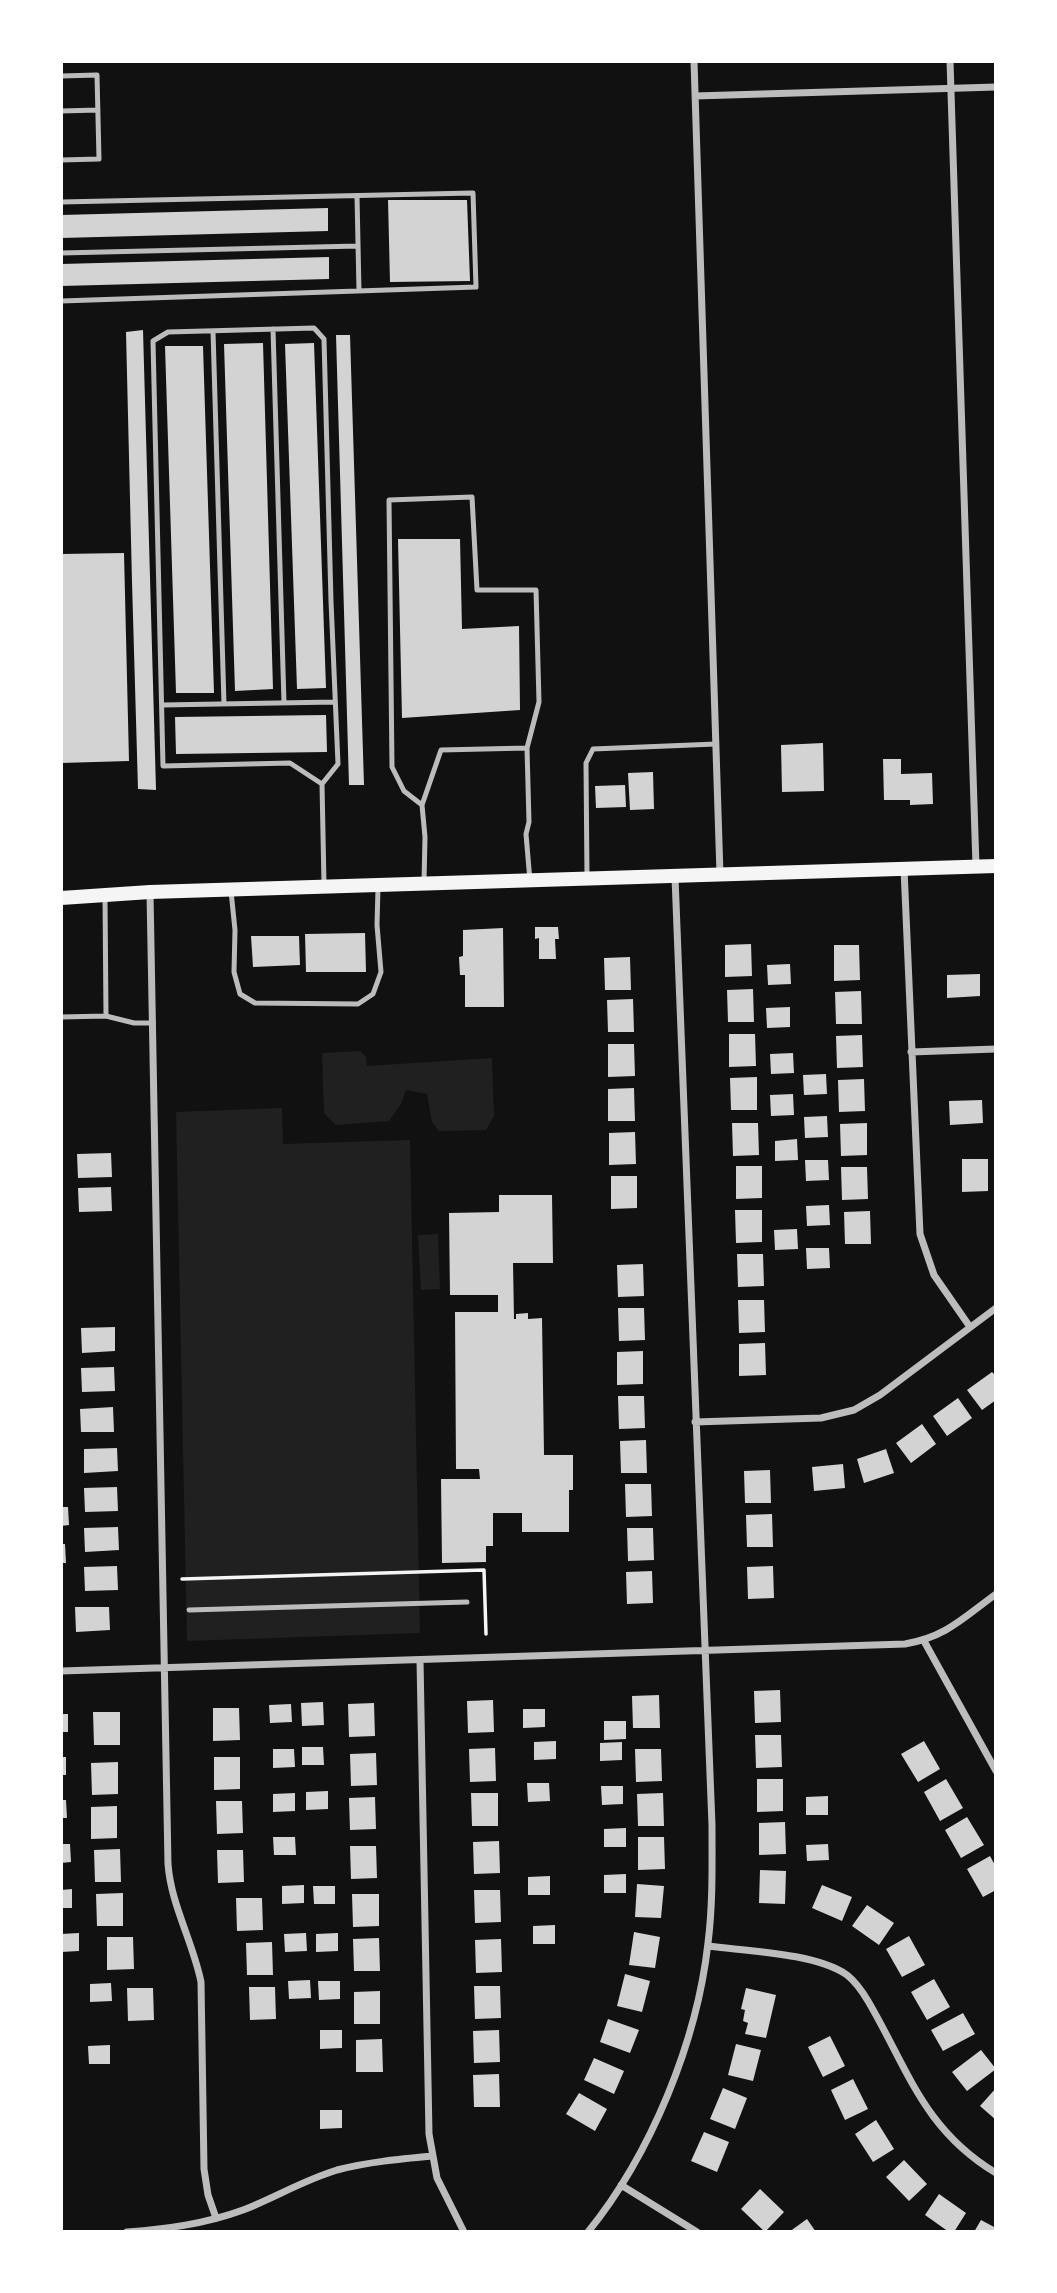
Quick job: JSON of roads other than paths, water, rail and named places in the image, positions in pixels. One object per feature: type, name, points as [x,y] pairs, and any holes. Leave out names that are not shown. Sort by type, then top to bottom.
[{"type":"main road","points":[[61,898],[150,892],[996,866]]},
{"type":"street","points":[[694,61],[720,874]]},
{"type":"street","points":[[950,61],[976,866]]},
{"type":"street","points":[[695,96],[996,86]]},
{"type":"street","points":[[904,868],[919,1234],[934,1275],[970,1327]]},
{"type":"street","points":[[589,2232],[621,2185],[657,2118],[693,2025],[708,1946],[712,1862],[675,877]]},
{"type":"street","points":[[150,892],[169,1877],[197,1959],[201,1982],[204,2169],[208,2195],[216,2218]]},
{"type":"street","points":[[911,1052],[996,1049]]},
{"type":"street","points":[[695,1422],[841,1415],[880,1395],[996,1308]]},
{"type":"street","points":[[61,1671],[905,1644],[943,1634],[996,1594]]},
{"type":"street","points":[[924,1641],[996,1771]]},
{"type":"street","points":[[420,1660],[429,2134],[432,2156],[444,2195],[464,2232]]},
{"type":"street","points":[[708,1946],[800,1958],[827,1965],[846,1974],[857,1983],[868,2000],[926,2109],[949,2137],[996,2173]]},
{"type":"street","points":[[127,2232],[170,2228],[216,2218],[335,2171],[379,2162],[432,2156]]},
{"type":"street","points":[[621,2185],[696,2232]]},
{"type":"lane","points":[[61,76],[97,75],[99,159],[61,160]]},
{"type":"lane","points":[[61,111],[98,110]]},
{"type":"lane","points":[[61,202],[473,193],[476,287],[61,301]]},
{"type":"lane","points":[[357,196],[359,291]]},
{"type":"lane","points":[[61,253],[358,246]]},
{"type":"lane","points":[[322,783],[290,763],[163,765],[153,341],[168,332],[314,328],[324,339],[338,764],[322,783],[324,888]]},
{"type":"lane","points":[[272,329],[284,703]]},
{"type":"lane","points":[[213,331],[224,704]]},
{"type":"lane","points":[[422,805],[404,791],[392,767],[389,500],[472,497],[477,590],[536,590],[539,702],[527,748],[529,822],[526,834],[530,881]]},
{"type":"lane","points":[[162,705],[335,702]]},
{"type":"lane","points":[[587,880],[586,763],[593,750],[716,744]]},
{"type":"lane","points":[[424,884],[425,837],[422,805],[441,750],[527,748]]},
{"type":"lane","points":[[231,891],[236,930],[234,972],[240,993],[255,1003],[358,1004],[373,995],[381,972],[377,925],[378,886]]},
{"type":"lane","points":[[104,896],[106,1016]]},
{"type":"lane","points":[[61,1017],[106,1016],[134,1023],[153,1023]]},
{"type":"lane","points":[[189,1610],[467,1602]]}]
